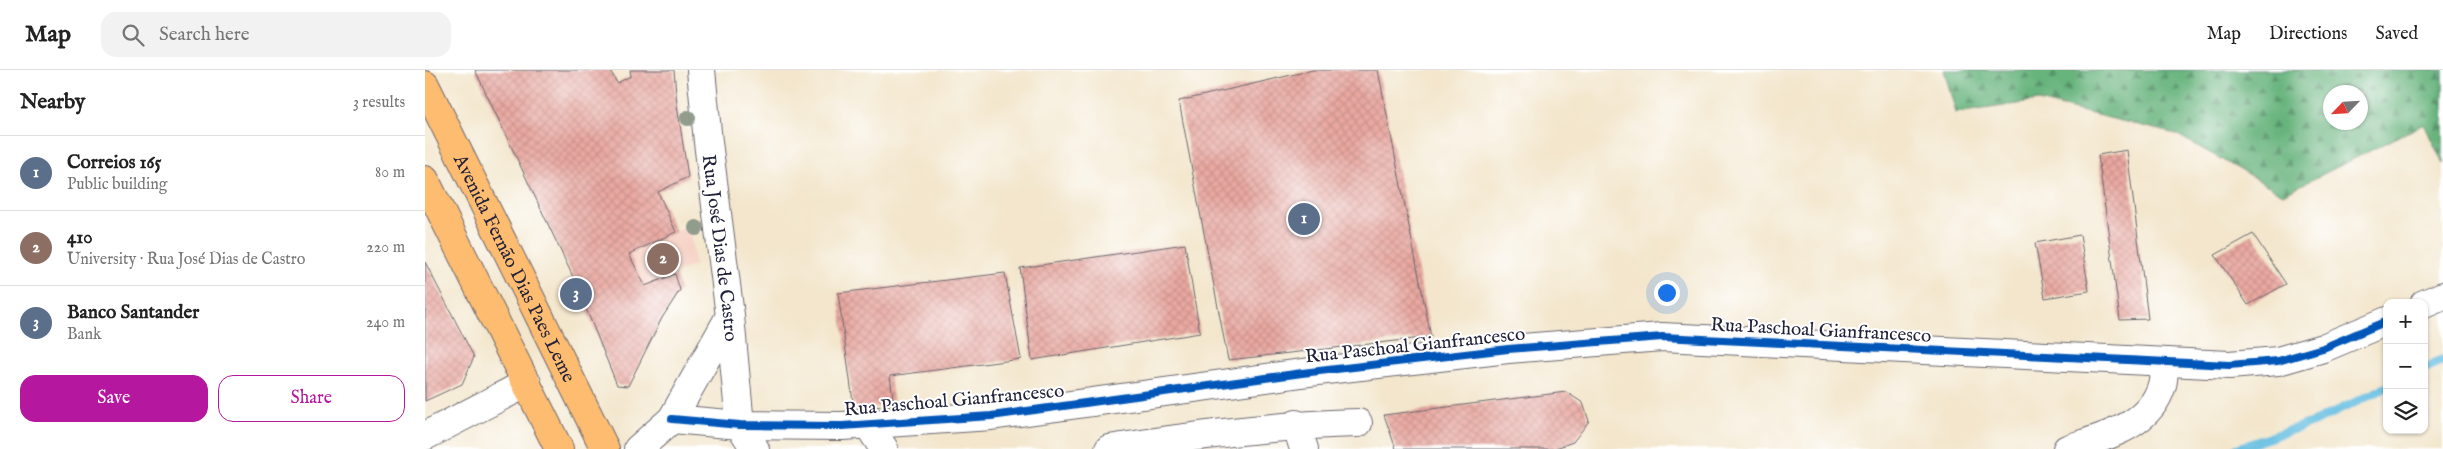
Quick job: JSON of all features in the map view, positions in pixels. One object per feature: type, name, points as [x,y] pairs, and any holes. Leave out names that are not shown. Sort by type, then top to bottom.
[{"type":"main road","name":"Avenida Fernão Dias Paes Leme","points":[[425,85],[605,449]]},
{"type":"main road","points":[[425,180],[559,449]]},
{"type":"street","name":"Rua José Dias de Castro","points":[[701,70],[730,316],[740,425]]},
{"type":"street","points":[[2428,302],[2443,296]]},
{"type":"street","points":[[638,449],[672,419],[730,316]]},
{"type":"street","name":"Rua Paschoal Gianfrancesco","points":[[672,419],[740,425],[842,426],[991,416],[1302,373],[1508,349],[1662,337],[2229,365],[2277,361],[2323,348],[2383,323]]},
{"type":"street","points":[[2067,449],[2109,435],[2136,421],[2154,404],[2163,384],[2164,362]]},
{"type":"street","points":[[425,436],[527,384]]},
{"type":"street","points":[[867,423],[884,449]]},
{"type":"street","points":[[1109,449],[1200,435],[1300,437],[1358,423]]},
{"type":"street","points":[[740,425],[755,449]]},
{"type":"shaded area","points":[[689,226],[695,265],[645,286],[629,254]]},
{"type":"green space","points":[[1944,70],[2443,70],[2443,164],[2424,124],[2283,194],[2176,134],[2038,101],[1956,113]]},
{"type":"building","points":[[475,70],[610,70],[617,83],[631,76],[630,70],[674,70],[677,105],[688,177],[658,192],[676,232],[629,254],[645,286],[675,274],[680,290],[662,318],[628,386],[617,385],[574,279]]},
{"type":"building","points":[[1313,70],[1378,70],[1431,337],[1228,360],[1179,101]]},
{"type":"building","points":[[2127,150],[2148,319],[2120,320],[2098,155]]},
{"type":"building","points":[[2253,234],[2286,284],[2248,305],[2215,255]]},
{"type":"building","points":[[2080,235],[2089,291],[2045,298],[2035,243]]},
{"type":"building","points":[[1185,244],[1200,333],[1032,360],[1020,268]]},
{"type":"building","points":[[425,262],[474,357],[462,384],[425,401]]},
{"type":"building","points":[[1005,273],[1021,359],[890,376],[894,405],[854,409],[838,293]]},
{"type":"building","points":[[1566,392],[1583,403],[1589,421],[1573,442],[1553,449],[1396,449],[1384,415]]},
{"type":"waterway","points":[[2428,367],[2443,360]]},
{"type":"waterway","points":[[2236,449],[2314,422],[2383,389]]},
{"type":"cycle path","points":[[672,419],[740,425],[842,426],[991,416],[1302,373],[1508,349],[1662,337],[2229,365],[2278,361],[2323,348],[2383,323]]},
{"type":"place","name":"Correios 165","points":[[1304,219]]},
{"type":"place","name":"410","points":[[663,259]]},
{"type":"place","name":"Banco Santander","points":[[576,294]]}]
